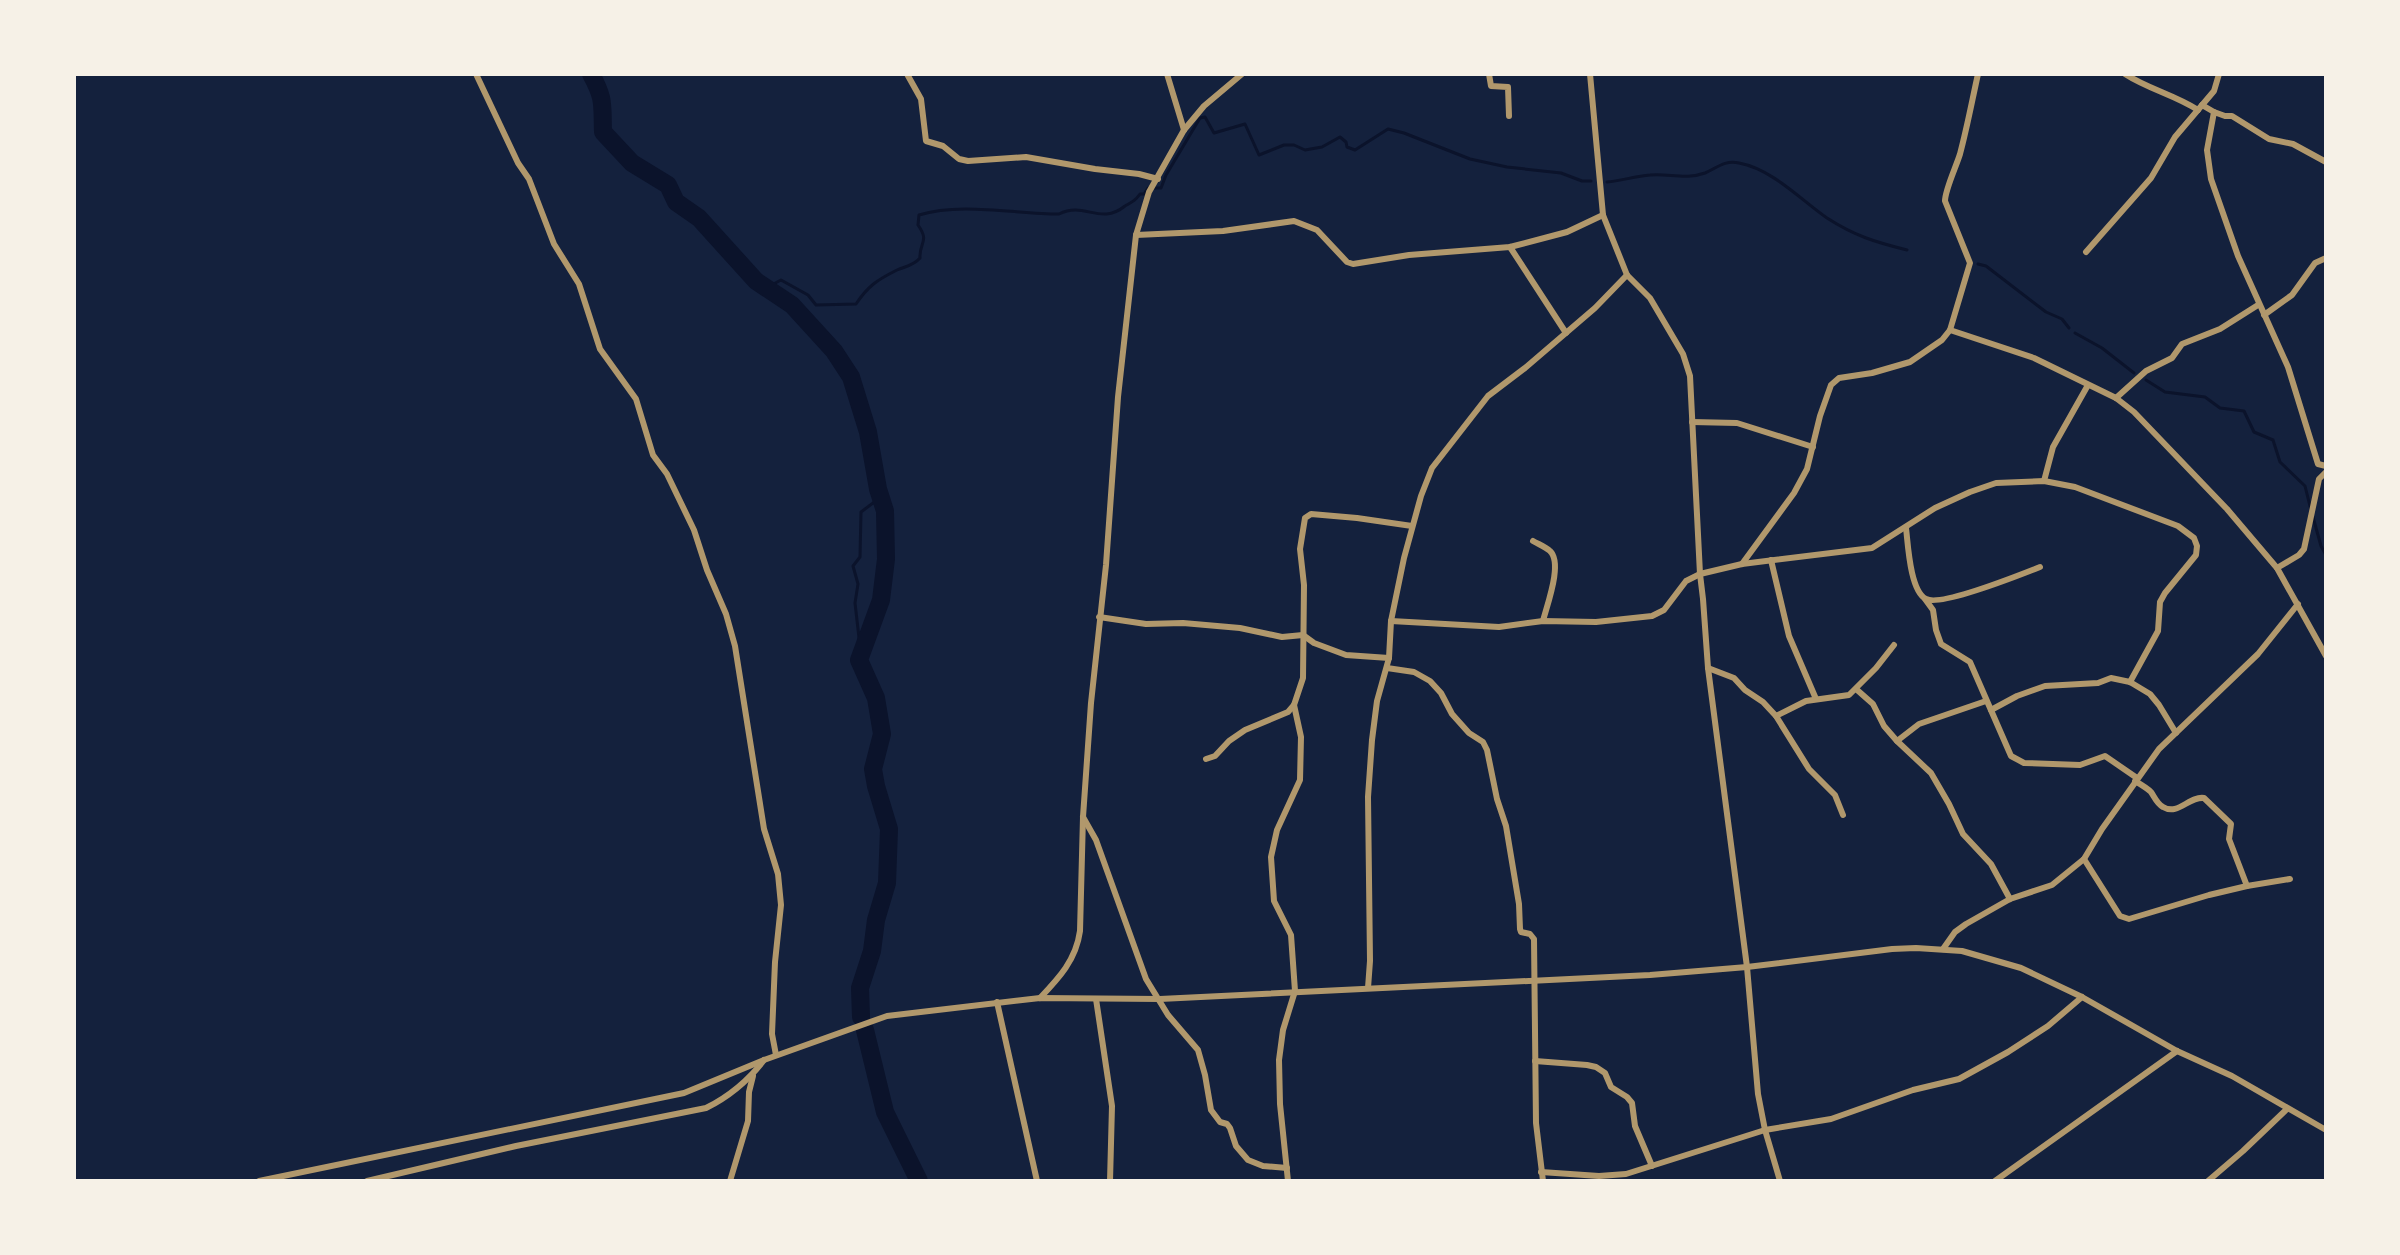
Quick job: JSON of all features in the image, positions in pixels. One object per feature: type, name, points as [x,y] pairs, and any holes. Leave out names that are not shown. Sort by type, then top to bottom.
[{"type":"street","points":[[476,74],[518,163],[529,179],[554,244],[579,284],[600,349],[636,399],[653,455],[667,474],[694,530],[726,614],[735,646],[764,829],[778,874],[781,905],[772,1034],[776,1055]]},
{"type":"street","points":[[907,74],[921,99],[926,141],[948,148],[959,159],[1026,157],[1158,179]]},
{"type":"street","points":[[1167,74],[1184,130]]},
{"type":"street","points":[[1040,998],[1061,976],[1078,947],[1083,817],[1099,617],[1136,235],[1149,192],[1184,130],[1204,106],[1242,74]]},
{"type":"street","points":[[1489,74],[1491,86],[1508,87],[1509,116]]},
{"type":"street","points":[[1590,74],[1603,215],[1627,275],[1650,298],[1683,354],[1690,376],[1708,668],[1747,967],[1758,1094],[1780,1181]]},
{"type":"street","points":[[1742,564],[1794,493],[1807,469],[1822,406],[1831,385],[1839,378],[1910,362],[1942,340],[1950,330],[1970,263],[1945,194],[1960,152],[1978,74]]},
{"type":"street","points":[[2125,74],[2146,87],[2232,116],[2269,139],[2293,144],[2326,162]]},
{"type":"street","points":[[2086,252],[2151,178],[2175,137],[2214,91],[2219,74]]},
{"type":"street","points":[[2214,112],[2207,150],[2211,179],[2258,305],[2288,367],[2318,464],[2326,466]]},
{"type":"street","points":[[1136,235],[1223,231],[1294,221],[1317,230],[1347,262],[1353,264],[1409,255],[1510,247],[1567,232],[1603,215]]},
{"type":"street","points":[[1510,247],[1566,333]]},
{"type":"street","points":[[2264,315],[2292,295],[2315,263],[2326,258]]},
{"type":"street","points":[[1368,988],[1369,783],[1377,701],[1389,658],[1391,621],[1412,526],[1432,468],[1488,396],[1595,308],[1627,275]]},
{"type":"street","points":[[2116,398],[2146,371],[2172,358],[2182,344],[2220,329],[2258,305]]},
{"type":"street","points":[[1950,330],[2034,358],[2116,398],[2134,412],[2207,488],[2277,568],[2326,656]]},
{"type":"street","points":[[2044,481],[2053,447],[2088,385]]},
{"type":"street","points":[[1692,422],[1737,423],[1813,447]]},
{"type":"street","points":[[2277,568],[2304,549],[2319,479],[2326,472]]},
{"type":"street","points":[[1391,621],[1499,627],[1543,621],[1596,622],[1652,616],[1664,610],[1686,581],[1700,574],[1742,564],[1872,548],[1935,508],[1970,492],[1996,483],[2044,481],[2075,487],[2178,526],[2194,538],[2196,555],[2160,602],[2158,631],[2130,682]]},
{"type":"street","points":[[1206,759],[1215,756],[1245,730],[1288,712],[1294,705],[1303,678],[1304,585],[1300,549],[1305,518],[1311,514],[1412,526]]},
{"type":"street","points":[[1906,528],[1913,572],[1920,593],[1933,610],[1941,644],[1970,662],[2008,752],[2020,762],[2080,765],[2105,756],[2136,779],[2166,810],[2175,810],[2195,798],[2204,798],[2231,824],[2229,839],[2247,886]]},
{"type":"street","points":[[1533,541],[1551,551],[1554,558],[1555,576],[1543,621]]},
{"type":"street","points":[[1771,560],[1789,636],[1816,699]]},
{"type":"street","points":[[1925,599],[1964,594],[2040,567]]},
{"type":"street","points":[[1943,949],[1955,932],[1966,924],[2010,899],[2052,885],[2084,859],[2159,749],[2258,654],[2298,604]]},
{"type":"street","points":[[1099,617],[1146,624],[1183,623],[1240,628],[1282,637],[1303,635],[1314,643],[1346,655],[1389,658]]},
{"type":"street","points":[[1776,716],[1816,699],[1849,695],[1894,645]]},
{"type":"street","points":[[1387,668],[1414,672],[1430,681],[1441,693],[1452,714],[1469,733],[1483,742],[1487,750],[1506,826],[1520,929],[1534,939],[1536,1123],[1543,1181]]},
{"type":"street","points":[[1708,668],[1734,678],[1776,716],[1809,769],[1835,795],[1843,815]]},
{"type":"street","points":[[1991,710],[2045,686],[2098,683],[2111,678],[2130,682],[2150,694],[2176,733]]},
{"type":"street","points":[[1856,689],[1873,704],[1884,726],[1897,741],[1931,773],[1963,834],[1991,864],[2010,899]]},
{"type":"street","points":[[1897,741],[1919,724],[1986,701]]},
{"type":"street","points":[[1288,1181],[1279,1060],[1283,1030],[1295,991],[1291,935],[1274,901],[1271,857],[1277,830],[1300,780],[1301,737],[1294,705]]},
{"type":"street","points":[[1083,817],[1096,840],[1146,979],[1168,1015],[1198,1050],[1211,1110],[1220,1122],[1230,1128],[1236,1146],[1248,1160],[1263,1166],[1287,1168]]},
{"type":"street","points":[[2084,859],[2120,916],[2129,919],[2247,886],[2290,879]]},
{"type":"street","points":[[259,1181],[651,1101],[700,1087],[873,1019],[1040,998],[1160,999],[1650,975],[1747,967],[1892,949],[1943,949],[1983,955],[2021,968],[2082,997],[2177,1051],[2232,1076],[2326,1130]]},
{"type":"street","points":[[1541,1172],[1613,1176],[1765,1130],[1831,1119],[1913,1090],[1959,1079],[2034,1035],[2082,997]]},
{"type":"street","points":[[1096,999],[1112,1106],[1110,1181]]},
{"type":"street","points":[[997,1002],[1037,1181]]},
{"type":"street","points":[[1995,1181],[2177,1051]]},
{"type":"street","points":[[367,1181],[516,1146],[706,1108],[728,1097],[753,1075],[764,1060]]},
{"type":"street","points":[[1535,1061],[1587,1065],[1605,1073],[1611,1087],[1632,1103],[1635,1126],[1652,1166]]},
{"type":"street","points":[[730,1181],[748,1121],[753,1075]]},
{"type":"street","points":[[2208,1181],[2287,1109]]},
{"type":"street","points":[[2316,1125],[2326,1122]]},
{"type":"waterway","points":[[591,74],[601,96],[603,132],[632,163],[668,185],[676,202],[699,218],[756,281],[792,305],[834,351],[851,377],[868,432],[885,511],[886,559],[881,600],[859,660],[876,698],[882,734],[873,769],[889,829],[887,883],[876,920],[872,951],[860,988],[861,1017]]},
{"type":"waterway","points":[[766,288],[781,280],[808,295],[816,305],[856,304],[878,280],[920,258],[924,239],[918,225],[919,215],[935,211],[1116,212],[1148,188],[1161,188],[1200,118],[1205,117],[1214,133],[1245,124],[1259,155],[1284,145],[1305,150],[1322,147],[1340,137],[1347,147],[1355,150],[1388,129],[1470,159],[1561,173],[1591,181]]},
{"type":"waterway","points":[[1607,182],[1650,175],[1698,175],[1725,164],[1739,163],[1774,178],[1827,218],[1847,229],[1907,250]]},
{"type":"waterway","points":[[1978,264],[1986,266],[2046,312],[2062,319],[2069,328]]},
{"type":"waterway","points":[[2075,333],[2102,348],[2134,373]]},
{"type":"waterway","points":[[2146,380],[2165,392],[2205,397],[2220,408],[2244,411],[2254,432],[2273,440],[2280,462],[2305,486],[2311,510]]},
{"type":"waterway","points":[[861,655],[855,603],[858,584],[853,566],[860,557],[861,512],[881,497]]},
{"type":"waterway","points":[[2313,517],[2326,555]]},
{"type":"waterway","points":[[865,1030],[885,1112],[919,1181]]}]
